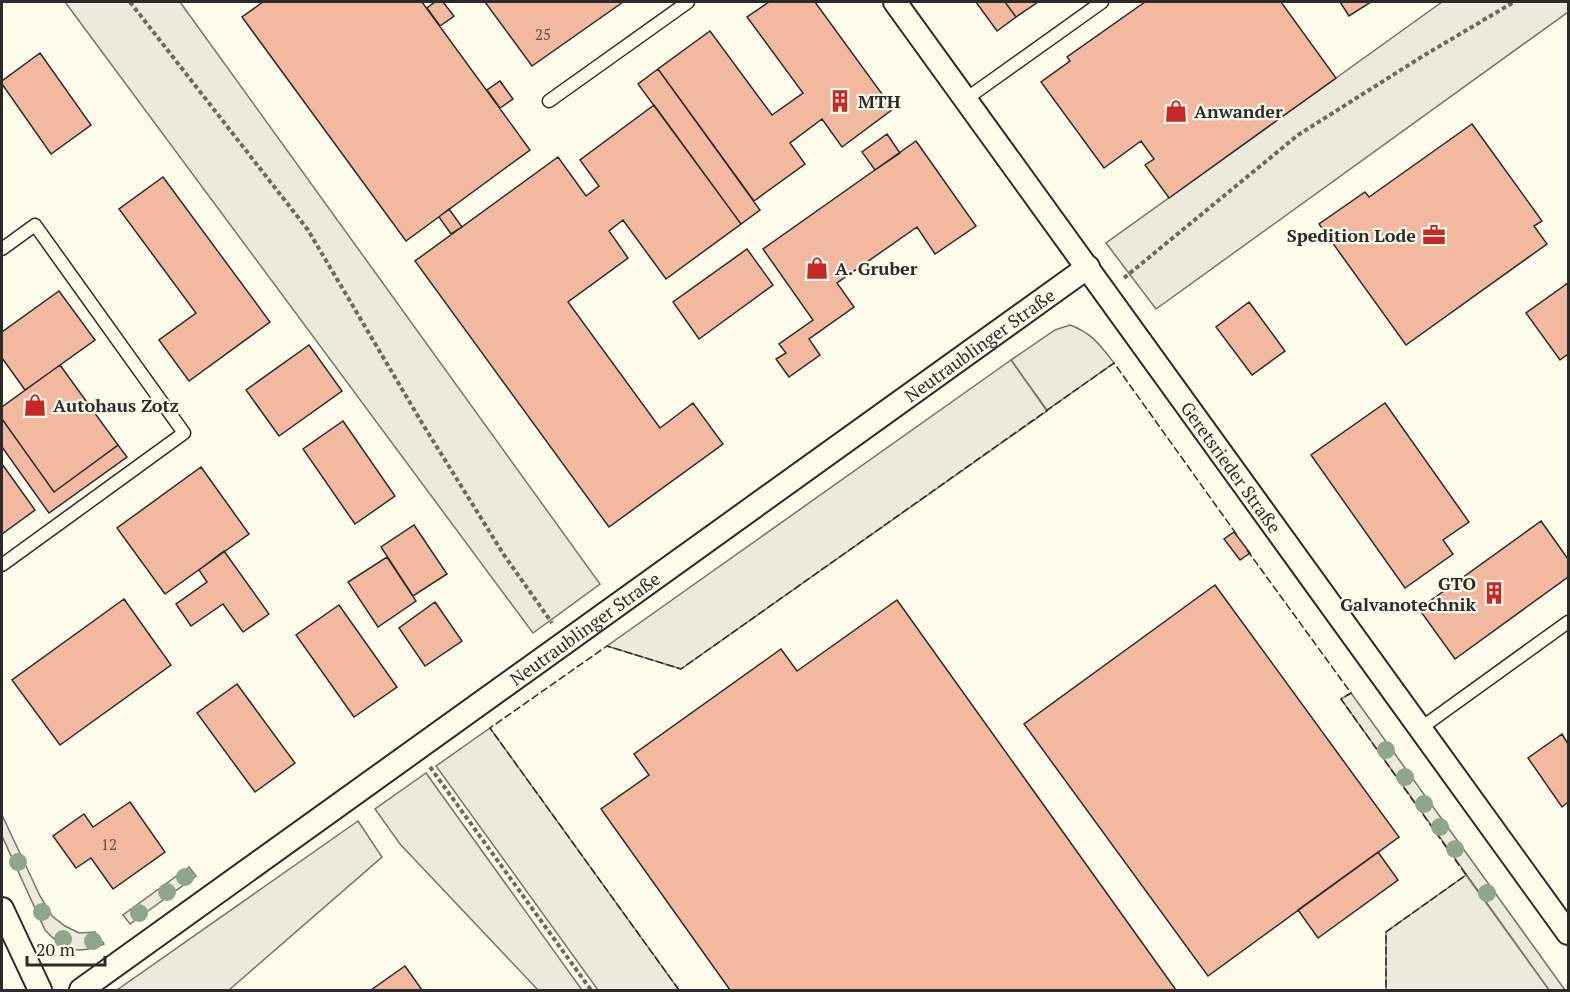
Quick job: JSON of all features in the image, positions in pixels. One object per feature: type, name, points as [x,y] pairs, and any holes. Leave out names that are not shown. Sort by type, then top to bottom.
[{"type":"street","name":"Geretsrieder Straße","points":[[895,2],[1569,933]]},
{"type":"street","name":"Neutraublinger Straße","points":[[81,990],[1088,267]]},
{"type":"street","points":[[2,909],[40,990]]},
{"type":"lane","points":[[549,101],[688,2]]},
{"type":"lane","points":[[966,99],[1102,2]]},
{"type":"lane","points":[[2,249],[35,225],[184,433],[2,565]]},
{"type":"lane","points":[[1421,728],[1569,622]]},
{"type":"path","points":[[130,2],[308,230],[497,545],[566,643]]},
{"type":"path","points":[[1106,292],[1298,135],[1514,2]]},
{"type":"path","points":[[417,749],[591,990]]},
{"type":"shaded area","points":[[65,2],[180,2],[600,584],[533,633]]},
{"type":"shaded area","points":[[1442,2],[1568,2],[1568,12],[1156,309],[1106,243]]},
{"type":"shaded area","points":[[1070,325],[1090,336],[1114,363],[1047,410],[1011,360],[1055,330]]},
{"type":"shaded area","points":[[1011,360],[1047,411],[681,669],[607,646]]},
{"type":"shaded area","points":[[1351,693],[1565,990],[1549,990],[1341,699]]},
{"type":"shaded area","points":[[490,728],[679,990],[598,990],[436,766]]},
{"type":"shaded area","points":[[426,773],[582,990],[538,990],[400,844],[375,809]]},
{"type":"shaded area","points":[[2,815],[40,896],[52,916],[79,933],[95,932],[104,944],[86,949],[72,949],[59,943],[45,930],[2,836]]},
{"type":"shaded area","points":[[358,821],[382,857],[229,990],[117,990]]},
{"type":"shaded area","points":[[189,867],[196,876],[130,924],[123,915]]},
{"type":"shaded area","points":[[1466,875],[1549,990],[1386,990],[1386,932]]},
{"type":"building","points":[[263,2],[422,2],[530,150],[406,241],[242,17]]},
{"type":"building","points":[[435,2],[443,2],[454,16],[440,26],[427,8]]},
{"type":"building","points":[[485,2],[623,2],[532,66]]},
{"type":"building","name":"MTH","points":[[769,2],[815,2],[893,109],[842,147],[822,119],[790,143],[805,164],[754,201],[658,69],[710,31],[772,115],[803,93],[747,17]]},
{"type":"building","points":[[976,2],[1005,2],[1016,17],[997,31]]},
{"type":"building","points":[[1005,2],[1038,2],[1016,17]]},
{"type":"building","name":"Anwander","points":[[1145,2],[1281,2],[1336,78],[1169,198],[1145,165],[1154,159],[1141,141],[1104,168],[1041,82],[1070,61],[1067,57]]},
{"type":"building","points":[[1340,2],[1371,2],[1349,16]]},
{"type":"building","points":[[40,53],[91,125],[51,154],[2,84],[2,81]]},
{"type":"building","points":[[658,69],[760,210],[741,224],[638,84]]},
{"type":"building","points":[[500,81],[513,99],[500,108],[487,90]]},
{"type":"building","points":[[654,105],[741,224],[666,279],[623,220],[609,231],[628,258],[568,302],[660,428],[693,403],[723,444],[609,527],[415,261],[558,157],[586,196],[599,186],[580,160]]},
{"type":"building","name":"Spedition Lode","points":[[1472,124],[1542,221],[1534,226],[1547,244],[1406,345],[1319,224],[1365,192],[1369,197]]},
{"type":"building","points":[[887,134],[900,153],[875,170],[862,152]]},
{"type":"building","name":"A. Gruber","points":[[916,141],[976,226],[935,254],[917,227],[837,283],[854,307],[809,339],[820,355],[789,377],[776,359],[786,353],[779,344],[813,320],[763,249]]},
{"type":"building","points":[[163,177],[270,322],[189,381],[159,340],[196,313],[119,209]]},
{"type":"building","points":[[449,209],[462,227],[451,234],[439,217]]},
{"type":"building","points":[[747,249],[773,285],[699,339],[673,302]]},
{"type":"building","points":[[1568,283],[1568,354],[1560,360],[1526,313]]},
{"type":"building","points":[[59,291],[95,340],[25,390],[2,358],[2,332]]},
{"type":"building","points":[[1249,302],[1285,351],[1252,375],[1216,327]]},
{"type":"building","points":[[309,345],[342,391],[279,436],[246,390]]},
{"type":"building","points":[[60,365],[118,445],[54,492],[2,419],[2,407]]},
{"type":"building","points":[[1385,403],[1469,522],[1443,540],[1453,554],[1405,588],[1311,455]]},
{"type":"building","points":[[2,419],[54,492],[118,445],[127,457],[49,513],[2,447]]},
{"type":"building","points":[[343,421],[395,496],[355,524],[303,449]]},
{"type":"building","points":[[2,464],[35,510],[2,534]]},
{"type":"building","points":[[201,467],[249,534],[165,594],[117,528]]},
{"type":"building","name":"GTO Galvanotechnik","points":[[1541,521],[1568,559],[1568,577],[1455,659],[1419,609]]},
{"type":"building","points":[[414,525],[447,574],[413,596],[381,547]]},
{"type":"building","points":[[1234,532],[1250,553],[1240,560],[1224,539]]},
{"type":"building","points":[[224,551],[269,614],[243,632],[223,604],[191,626],[176,604],[207,582],[199,570]]},
{"type":"building","points":[[387,557],[416,601],[378,627],[348,582]]},
{"type":"building","points":[[1215,585],[1399,837],[1208,976],[1024,724]]},
{"type":"building","points":[[124,599],[171,665],[60,745],[12,680]]},
{"type":"building","points":[[897,600],[1176,990],[730,990],[601,809],[649,775],[634,754],[781,649],[797,671]]},
{"type":"building","points":[[435,602],[462,641],[425,666],[399,628]]},
{"type":"building","points":[[339,605],[397,687],[354,717],[296,635]]},
{"type":"building","points":[[237,684],[295,763],[255,792],[197,713]]},
{"type":"building","points":[[1562,734],[1568,744],[1568,802],[1562,807],[1528,758]]},
{"type":"building","points":[[130,802],[165,852],[113,889],[91,858],[76,868],[53,836],[84,814],[93,827]]},
{"type":"building","points":[[1378,852],[1398,880],[1318,938],[1298,910]]},
{"type":"building","points":[[405,966],[422,990],[371,990]]},
{"type":"fence","points":[[679,990],[490,728],[607,646],[681,669],[1114,363],[1237,535]]},
{"type":"fence","points":[[1247,550],[1351,693],[1341,699],[1466,875],[1386,932],[1386,990]]},
{"type":"place","name":"MTH","points":[[840,101]]},
{"type":"place","name":"Anwander","points":[[1176,111]]},
{"type":"place","name":"Spedition Lode","points":[[1434,235]]},
{"type":"place","name":"A. Gruber","points":[[817,268]]},
{"type":"place","name":"Autohaus Zotz","points":[[35,405]]},
{"type":"place","name":"GTO Galvanotechnik","points":[[1494,593]]}]
